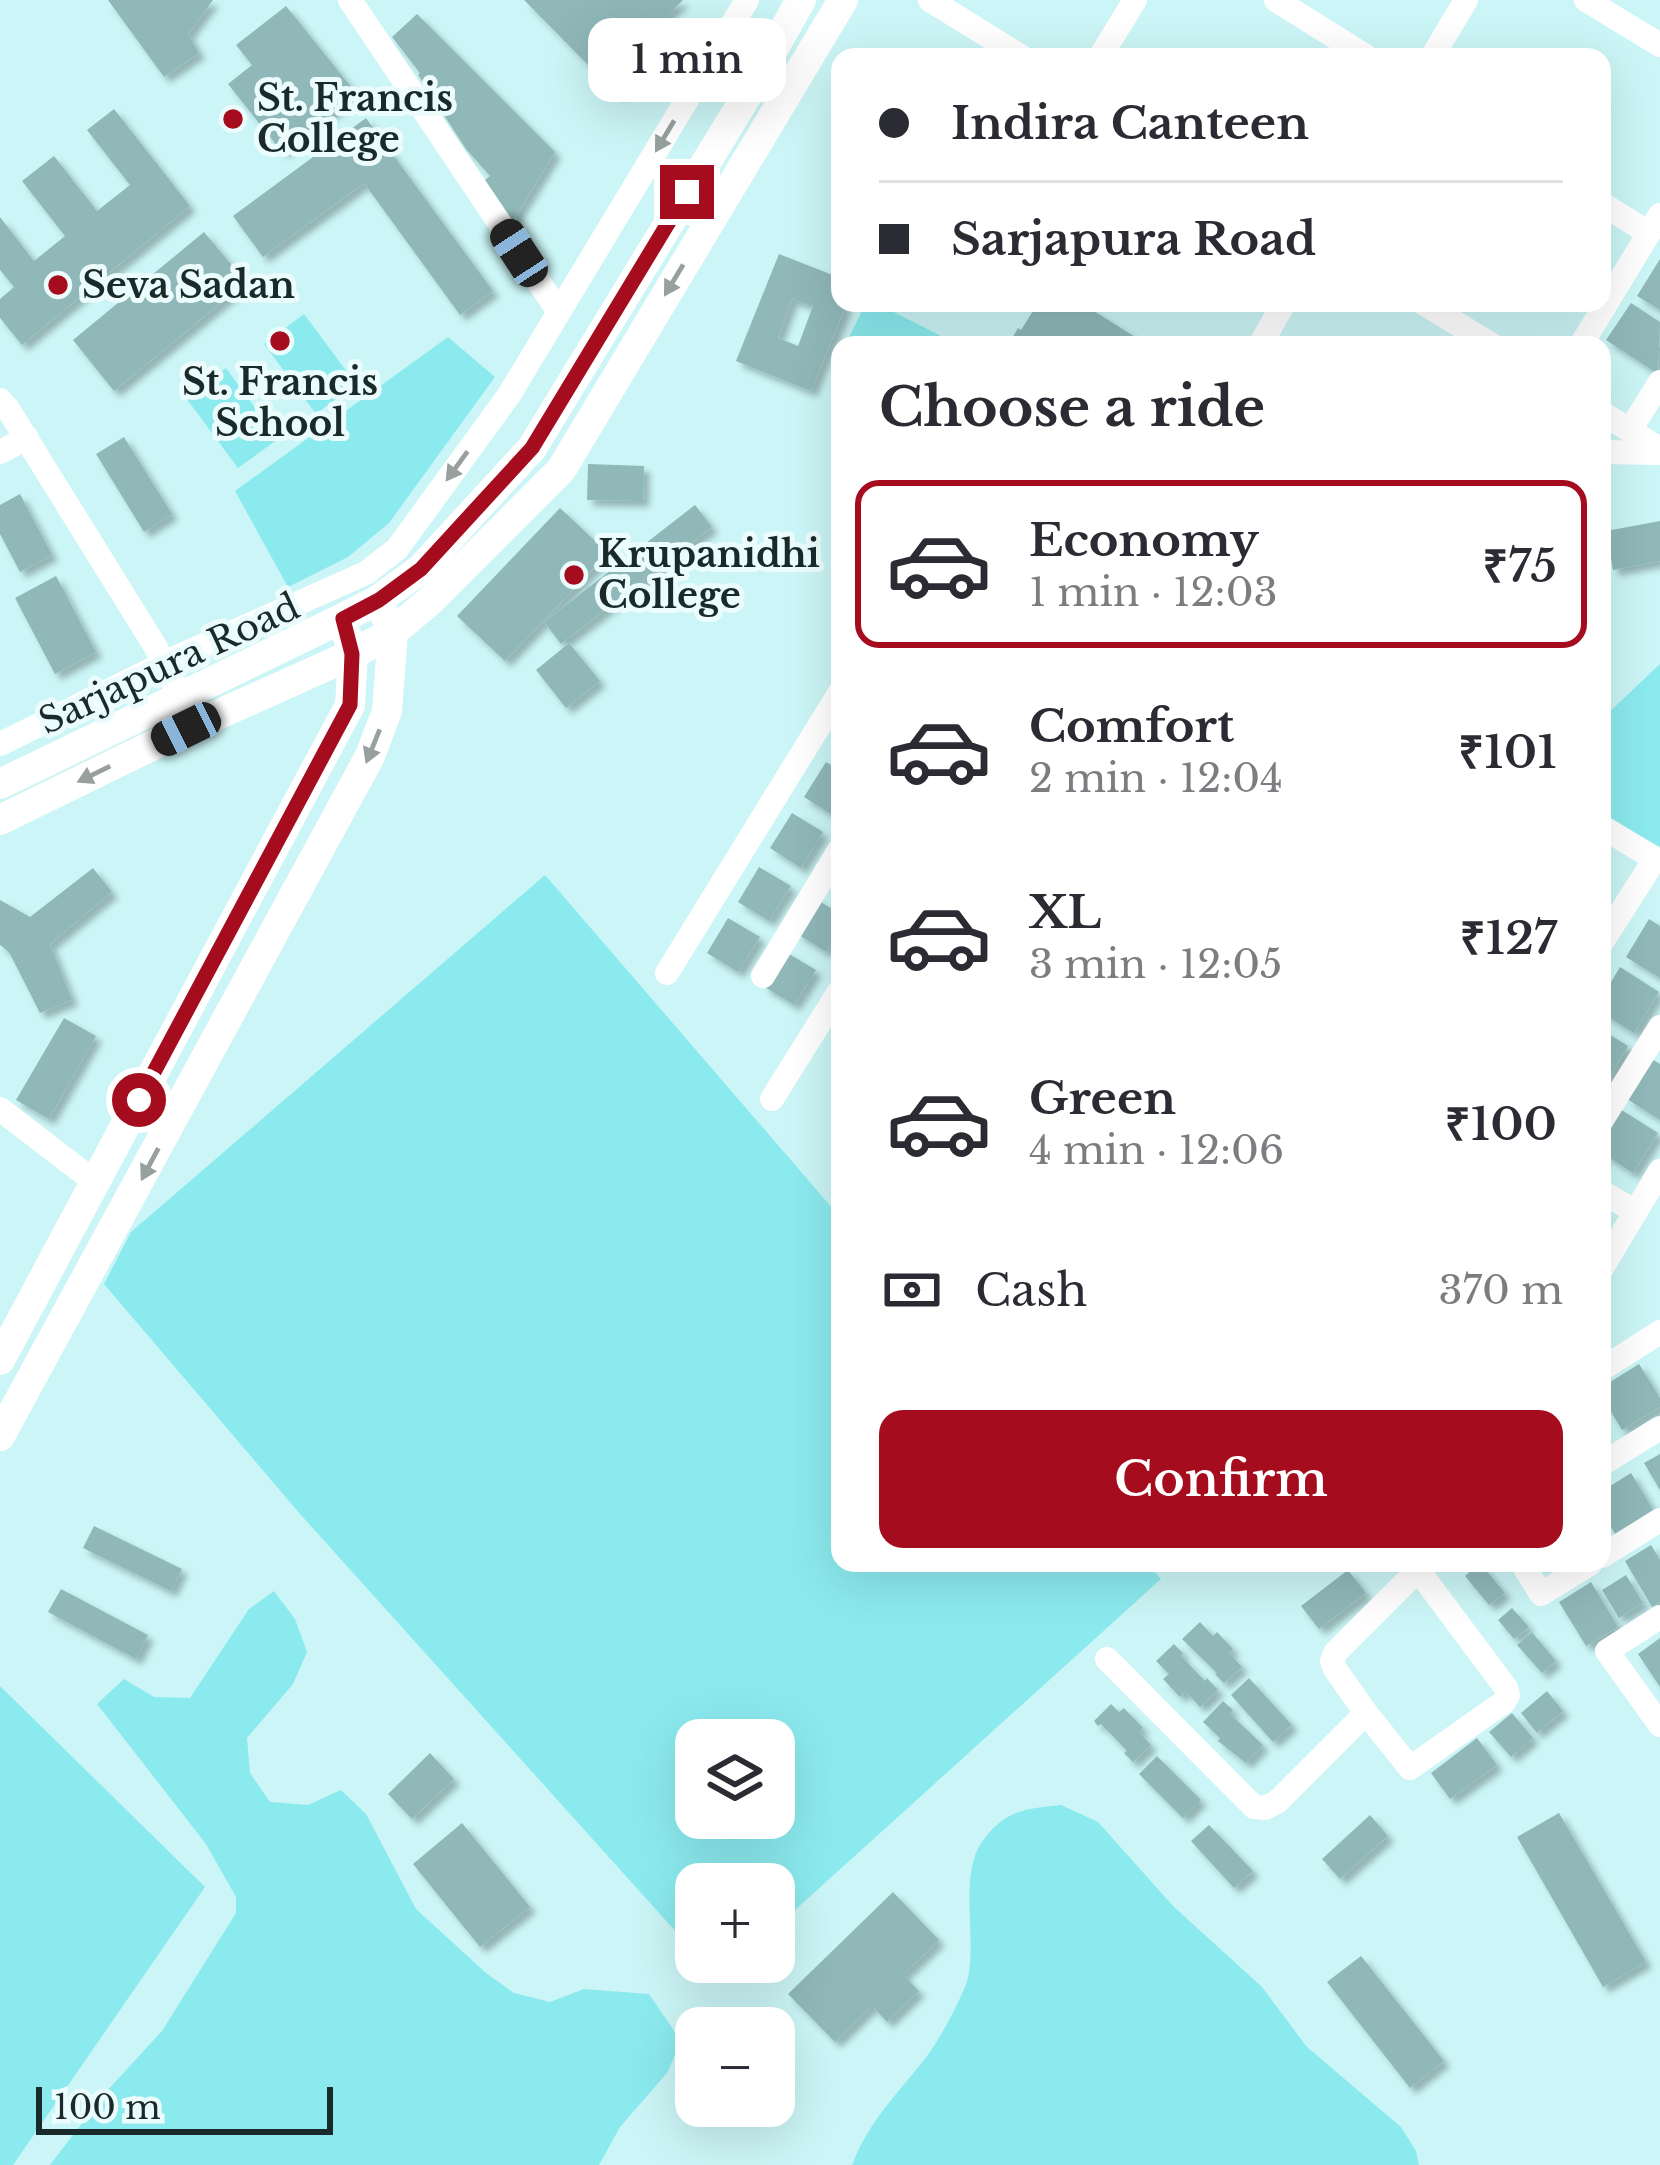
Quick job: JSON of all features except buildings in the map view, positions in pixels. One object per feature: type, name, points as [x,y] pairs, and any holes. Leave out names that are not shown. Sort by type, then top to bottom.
[{"type":"main road","name":"Sarjapura Road","points":[[0,784],[343,619],[421,569],[532,448],[800,0]]},
{"type":"main road","name":"Sarjapura Road","points":[[0,820],[352,654],[393,632],[432,599],[561,470],[843,0]]},
{"type":"main road","points":[[0,1436],[370,756],[387,711],[393,632],[379,600]]},
{"type":"main road","points":[[0,1360],[350,705],[352,654],[343,619]]},
{"type":"street","points":[[350,0],[559,312]]},
{"type":"street","name":"Sarjapura Road","points":[[0,744],[366,573],[397,549],[509,395],[747,0]]},
{"type":"street","points":[[930,0],[1007,48]]},
{"type":"street","points":[[1106,48],[1135,0]]},
{"type":"street","points":[[1276,0],[1353,48]]},
{"type":"street","points":[[1437,48],[1466,0]]},
{"type":"street","points":[[1586,0],[1660,45]]},
{"type":"street","points":[[1611,207],[1654,224],[1611,294]]},
{"type":"street","points":[[1438,312],[1477,336]]},
{"type":"street","points":[[1630,430],[1660,382]]},
{"type":"street","points":[[0,400],[182,697]]},
{"type":"street","points":[[1611,418],[1660,451]]},
{"type":"street","points":[[0,452],[27,438]]},
{"type":"street","points":[[1611,452],[1660,451]]},
{"type":"street","points":[[667,974],[831,727]]},
{"type":"street","points":[[1611,832],[1657,861],[1611,929]]},
{"type":"street","points":[[763,976],[831,864]]},
{"type":"street","points":[[772,1099],[831,1004]]},
{"type":"street","points":[[1611,1106],[1660,1027]]},
{"type":"street","points":[[0,1109],[95,1182]]},
{"type":"street","points":[[1611,1253],[1660,1171]]},
{"type":"street","points":[[1611,1197],[1636,1212]]},
{"type":"street","points":[[1611,1364],[1660,1332]]},
{"type":"street","points":[[1611,1458],[1660,1428]]},
{"type":"street","points":[[1611,1550],[1660,1520]]},
{"type":"street","points":[[1415,1572],[1334,1653],[1332,1661],[1410,1768],[1508,1695],[1424,1572]]},
{"type":"street","points":[[1528,1572],[1541,1594],[1576,1572]]},
{"type":"street","points":[[1660,1617],[1607,1651],[1660,1725]]},
{"type":"street","points":[[1107,1659],[1255,1807],[1277,1802],[1366,1713]]},
{"type":"shaded area","points":[[862,312],[894,312],[941,336],[850,336]]},
{"type":"shaded area","points":[[304,314],[356,384],[316,414],[264,344]]},
{"type":"shaded area","points":[[448,337],[495,377],[389,523],[348,557],[288,587],[235,491]]},
{"type":"shaded area","points":[[226,368],[278,439],[238,468],[186,398]]},
{"type":"shaded area","points":[[1660,664],[1660,847],[1611,818],[1611,710]]},
{"type":"shaded area","points":[[545,875],[831,1207],[831,1572],[1155,1572],[1161,1579],[795,1910],[795,1863],[675,1863],[675,1931],[301,1515],[104,1284],[131,1232]]},
{"type":"shaded area","points":[[274,1591],[295,1619],[307,1652],[293,1684],[247,1738],[250,1773],[270,1802],[308,1805],[341,1790],[366,1814],[416,1909],[486,1973],[514,1993],[550,2002],[584,1989],[649,1994],[675,2032],[675,2055],[667,2073],[620,2127],[599,2165],[50,2165],[105,2093],[162,2031],[236,1913],[236,1897],[206,1844],[97,1704],[124,1679],[154,1697],[190,1698],[249,1609]]},
{"type":"shaded area","points":[[0,1686],[205,1887],[13,2165],[0,2165]]},
{"type":"shaded area","points":[[1061,1805],[1098,1822],[1173,1906],[1262,1987],[1307,2047],[1401,2127],[1419,2165],[852,2165],[877,2119],[935,2045],[965,1987],[971,1874],[982,1842],[1016,1813]]},
{"type":"place","name":"St. Francis College","points":[[233,119]]},
{"type":"place","name":"Seva Sadan","points":[[58,285]]},
{"type":"place","name":"St. Francis School","points":[[280,341]]},
{"type":"place","name":"Krupanidhi College","points":[[574,575]]},
{"type":"route","points":[[139,1100],[350,705],[352,654],[343,619],[421,569],[532,448],[687,192]]}]
